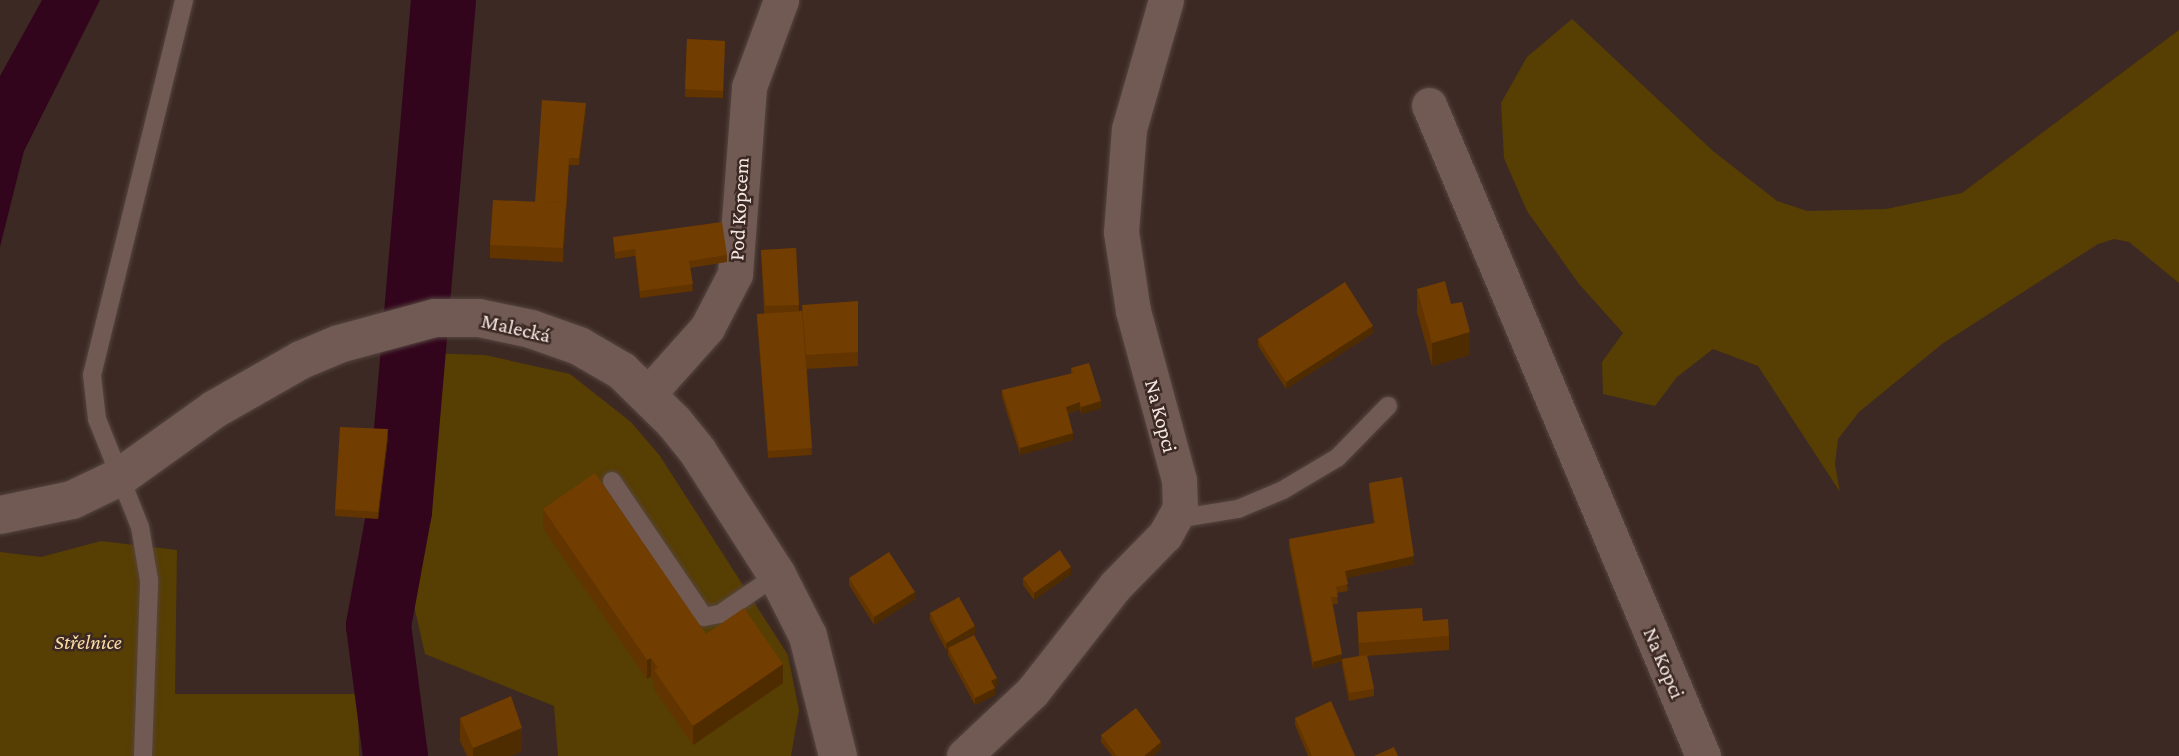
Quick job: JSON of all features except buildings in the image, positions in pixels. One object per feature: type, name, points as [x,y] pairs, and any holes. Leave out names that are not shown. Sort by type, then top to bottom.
[{"type":"street","name":"Pod Kopcem","points":[[648,394],[707,328],[736,274],[749,87],[781,0]]},
{"type":"street","name":"Na Kopci","points":[[1166,0],[1129,129],[1121,232],[1133,311],[1179,480],[1176,519]]},
{"type":"street","name":"Na Kopci","points":[[1429,105],[1703,756]]},
{"type":"street","name":"Malecká","points":[[0,514],[72,500],[120,477],[268,378],[339,344],[435,318],[502,321],[554,336],[601,358],[648,394],[698,452],[777,575],[808,636],[838,756]]},
{"type":"street","points":[[964,756],[1025,699],[1176,519]]},
{"type":"lane","points":[[143,756],[149,580],[140,527],[97,419],[92,375],[184,0]]},
{"type":"lane","points":[[1176,519],[1225,512],[1283,490],[1356,443],[1388,406]]},
{"type":"lane","points":[[612,481],[704,617],[720,614],[777,575]]},
{"type":"green space","points":[[1572,19],[1713,151],[1777,201],[1807,211],[1886,209],[1962,193],[2179,30],[2179,283],[2129,242],[2114,239],[2098,244],[1942,344],[1859,412],[1838,439],[1835,464],[1840,492],[1758,366],[1713,349],[1677,377],[1655,406],[1603,394],[1602,362],[1623,333],[1579,284],[1527,211],[1504,158],[1501,103],[1527,57]]},
{"type":"green space","points":[[423,353],[485,355],[570,374],[631,422],[660,456],[788,655],[799,710],[791,756],[558,756],[554,706],[425,654],[415,610],[412,510]]},
{"type":"green space","name":"Střelnice","points":[[101,541],[177,550],[175,694],[358,694],[359,756],[0,756],[0,552],[41,557]]},
{"type":"shaded area","points":[[42,0],[100,0],[24,151],[0,247],[0,76]]},
{"type":"waterway","points":[[395,756],[378,625],[399,511],[443,0]]}]
